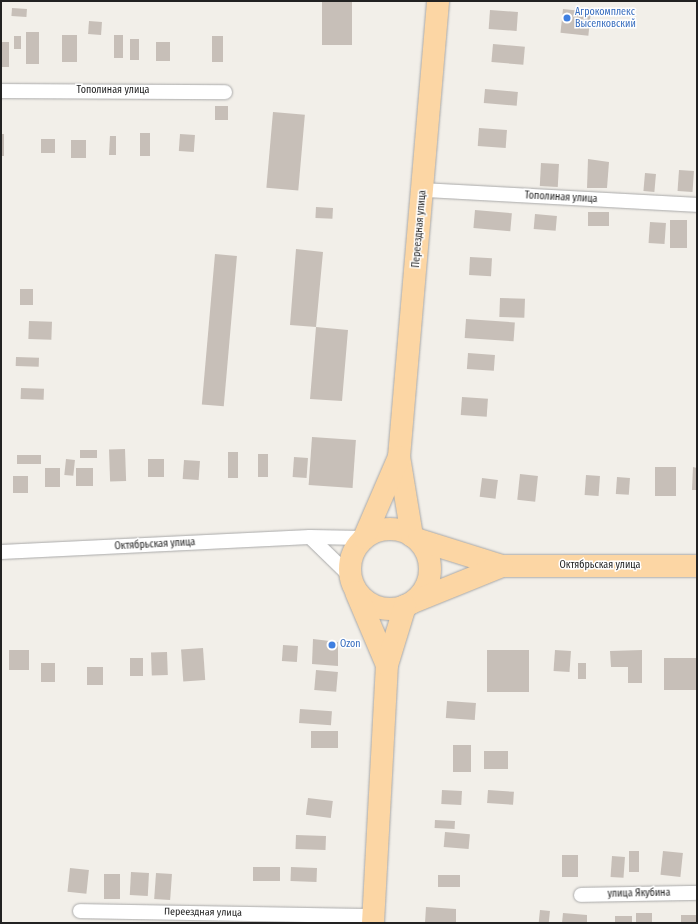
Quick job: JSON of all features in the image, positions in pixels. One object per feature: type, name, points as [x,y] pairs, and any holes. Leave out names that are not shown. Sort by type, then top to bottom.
[{"type":"main road","name":"Переездная улица","points":[[415,538],[399,457],[424,190],[438,1]]},
{"type":"main road","name":"Переездная улица","points":[[364,538],[399,457]]},
{"type":"main road","points":[[382,529],[402,530],[415,538],[428,556],[430,573],[425,590],[409,604],[381,608],[366,601],[352,583],[350,562],[364,538],[382,529]]},
{"type":"main road","name":"Октябрьская улица","points":[[415,538],[502,566],[697,566]]},
{"type":"main road","name":"Октябрьская улица","points":[[409,604],[502,566]]},
{"type":"main road","name":"Переездная улица","points":[[352,583],[387,665]]},
{"type":"main road","name":"Переездная улица","points":[[374,920],[387,665],[409,604]]},
{"type":"street","name":"Тополиная улица","points":[[1,90],[225,92]]},
{"type":"street","name":"Тополиная улица","points":[[424,190],[697,205]]},
{"type":"street","name":"Октябрьская улица","points":[[1,552],[310,537],[364,538]]},
{"type":"street","points":[[310,537],[352,583]]},
{"type":"street","name":"улица Якубина","points":[[582,895],[697,893]]},
{"type":"street","name":"Переездная улица","points":[[80,910],[374,920]]},
{"type":"building","points":[[322,1],[352,1],[352,45],[322,45]]},
{"type":"building","points":[[12,8],[27,9],[26,17],[11,16]]},
{"type":"building","points":[[563,9],[591,12],[588,36],[560,33]]},
{"type":"building","points":[[490,10],[518,12],[517,31],[489,29]]},
{"type":"building","points":[[89,21],[102,22],[101,35],[88,34]]},
{"type":"building","points":[[26,32],[39,32],[39,64],[26,64]]},
{"type":"building","points":[[62,35],[77,35],[77,62],[62,62]]},
{"type":"building","points":[[114,35],[123,35],[123,58],[114,58]]},
{"type":"building","points":[[14,36],[21,36],[21,49],[14,49]]},
{"type":"building","points":[[212,36],[223,36],[223,62],[212,62]]},
{"type":"building","points":[[130,39],[139,39],[139,60],[130,60]]},
{"type":"building","points":[[1,42],[9,42],[9,67],[1,67]]},
{"type":"building","points":[[156,42],[170,42],[170,61],[156,61]]},
{"type":"building","points":[[493,44],[525,47],[523,65],[491,62]]},
{"type":"building","points":[[485,89],[518,92],[517,106],[484,103]]},
{"type":"building","points":[[215,106],[228,106],[228,120],[215,120]]},
{"type":"building","points":[[273,112],[305,115],[298,190],[266,188]]},
{"type":"building","points":[[479,128],[507,130],[506,148],[478,146]]},
{"type":"building","points":[[140,133],[150,133],[150,156],[140,156]]},
{"type":"building","points":[[1,134],[4,134],[4,156],[1,156]]},
{"type":"building","points":[[180,134],[195,135],[194,152],[179,151]]},
{"type":"building","points":[[110,136],[116,136],[116,155],[109,155]]},
{"type":"building","points":[[41,139],[55,139],[55,153],[41,153]]},
{"type":"building","points":[[71,140],[86,140],[86,158],[71,158]]},
{"type":"building","points":[[588,159],[609,162],[607,188],[587,188]]},
{"type":"building","points":[[541,163],[559,164],[558,187],[540,186]]},
{"type":"building","points":[[679,170],[694,171],[692,192],[678,191]]},
{"type":"building","points":[[645,173],[656,174],[654,192],[643,191]]},
{"type":"building","points":[[316,207],[333,208],[332,219],[315,218]]},
{"type":"building","points":[[475,210],[512,213],[510,231],[473,228]]},
{"type":"building","points":[[588,212],[609,212],[609,226],[588,226]]},
{"type":"building","points":[[535,214],[557,216],[556,231],[534,229]]},
{"type":"building","points":[[670,220],[687,220],[687,248],[670,248]]},
{"type":"building","points":[[650,222],[666,223],[664,244],[649,243]]},
{"type":"building","points":[[296,249],[323,252],[316,327],[290,325]]},
{"type":"building","points":[[215,254],[237,256],[224,406],[202,404]]},
{"type":"building","points":[[470,257],[492,258],[491,276],[469,275]]},
{"type":"building","points":[[20,289],[33,289],[33,305],[20,305]]},
{"type":"building","points":[[500,298],[525,299],[524,318],[499,317]]},
{"type":"building","points":[[466,319],[515,322],[514,341],[465,338]]},
{"type":"building","points":[[29,321],[52,322],[51,340],[28,339]]},
{"type":"building","points":[[316,327],[348,330],[342,401],[310,399]]},
{"type":"building","points":[[468,353],[495,355],[494,371],[467,369]]},
{"type":"building","points":[[16,357],[39,358],[39,367],[16,366]]},
{"type":"building","points":[[21,388],[44,389],[44,400],[21,399]]},
{"type":"building","points":[[462,397],[488,399],[487,417],[461,415]]},
{"type":"building","points":[[312,437],[356,440],[353,488],[309,485]]},
{"type":"building","points":[[125,449],[126,481],[110,482],[109,450]]},
{"type":"building","points":[[80,450],[97,450],[97,458],[80,458]]},
{"type":"building","points":[[228,452],[238,452],[238,478],[228,478]]},
{"type":"building","points":[[258,454],[268,454],[268,477],[258,477]]},
{"type":"building","points":[[17,455],[41,455],[41,464],[17,464]]},
{"type":"building","points":[[294,457],[308,458],[307,478],[293,477]]},
{"type":"building","points":[[66,459],[75,460],[73,476],[64,475]]},
{"type":"building","points":[[148,459],[164,459],[164,477],[148,477]]},
{"type":"building","points":[[184,460],[200,461],[199,480],[183,479]]},
{"type":"building","points":[[655,467],[676,467],[676,496],[655,496]]},
{"type":"building","points":[[693,467],[697,468],[697,490],[692,490]]},
{"type":"building","points":[[45,468],[60,468],[60,487],[45,487]]},
{"type":"building","points":[[76,468],[93,468],[93,486],[76,486]]},
{"type":"building","points":[[520,474],[538,476],[535,502],[517,500]]},
{"type":"building","points":[[586,475],[600,476],[599,496],[585,495]]},
{"type":"building","points":[[13,476],[28,476],[28,493],[13,493]]},
{"type":"building","points":[[617,477],[630,478],[629,495],[616,494]]},
{"type":"building","points":[[482,478],[498,480],[496,499],[480,497]]},
{"type":"building","points":[[313,639],[338,642],[338,666],[312,664]]},
{"type":"building","points":[[283,645],[298,646],[297,662],[282,661]]},
{"type":"building","points":[[203,648],[205,680],[183,681],[181,650]]},
{"type":"building","points":[[9,650],[29,650],[29,670],[9,670]]},
{"type":"building","points":[[487,650],[529,650],[529,692],[487,692]]},
{"type":"building","points":[[555,650],[571,651],[569,672],[554,671]]},
{"type":"building","points":[[642,650],[642,683],[628,683],[628,667],[611,667],[610,651]]},
{"type":"building","points":[[167,652],[168,675],[152,676],[151,653]]},
{"type":"building","points":[[130,658],[143,658],[143,676],[130,676]]},
{"type":"building","points":[[664,658],[697,658],[697,690],[664,690]]},
{"type":"building","points":[[41,663],[55,663],[55,682],[41,682]]},
{"type":"building","points":[[578,663],[586,663],[586,679],[578,679]]},
{"type":"building","points":[[87,667],[103,667],[103,685],[87,685]]},
{"type":"building","points":[[316,670],[338,672],[336,692],[314,690]]},
{"type":"building","points":[[447,701],[476,703],[475,720],[446,718]]},
{"type":"building","points":[[300,709],[332,711],[331,725],[299,723]]},
{"type":"building","points":[[311,731],[338,731],[338,748],[311,748]]},
{"type":"building","points":[[453,745],[471,745],[471,772],[453,772]]},
{"type":"building","points":[[484,751],[508,751],[508,769],[484,769]]},
{"type":"building","points":[[442,790],[462,791],[461,805],[441,804]]},
{"type":"building","points":[[488,790],[514,792],[513,805],[487,803]]},
{"type":"building","points":[[308,798],[333,801],[331,818],[306,815]]},
{"type":"building","points":[[435,820],[455,821],[455,829],[435,828]]},
{"type":"building","points":[[445,832],[470,834],[469,849],[444,847]]},
{"type":"building","points":[[296,835],[326,836],[325,850],[296,849]]},
{"type":"building","points":[[629,851],[639,851],[639,872],[629,872]]},
{"type":"building","points":[[663,851],[683,853],[680,877],[660,875]]},
{"type":"building","points":[[562,855],[578,855],[578,877],[562,877]]},
{"type":"building","points":[[612,856],[625,857],[624,878],[611,877]]},
{"type":"building","points":[[253,867],[280,867],[280,881],[253,881]]},
{"type":"building","points":[[291,867],[317,868],[316,882],[291,881]]},
{"type":"building","points":[[70,868],[89,870],[86,894],[67,892]]},
{"type":"building","points":[[131,872],[149,873],[148,896],[130,895]]},
{"type":"building","points":[[156,873],[172,874],[170,900],[154,899]]},
{"type":"building","points":[[104,874],[120,874],[120,899],[104,899]]},
{"type":"building","points":[[438,875],[460,875],[460,887],[438,887]]},
{"type":"building","points":[[426,907],[456,909],[456,923],[425,923]]},
{"type":"building","points":[[540,910],[550,911],[549,923],[539,923]]},
{"type":"building","points":[[563,913],[587,915],[587,923],[562,923]]},
{"type":"building","points":[[636,913],[652,913],[652,923],[636,923]]},
{"type":"building","points":[[681,915],[696,915],[696,923],[681,923]]},
{"type":"building","points":[[615,916],[632,916],[632,923],[615,923]]},
{"type":"place","name":"Агрокомплекс Выселковский","points":[[567,18]]},
{"type":"place","name":"Ozon","points":[[332,645]]}]
